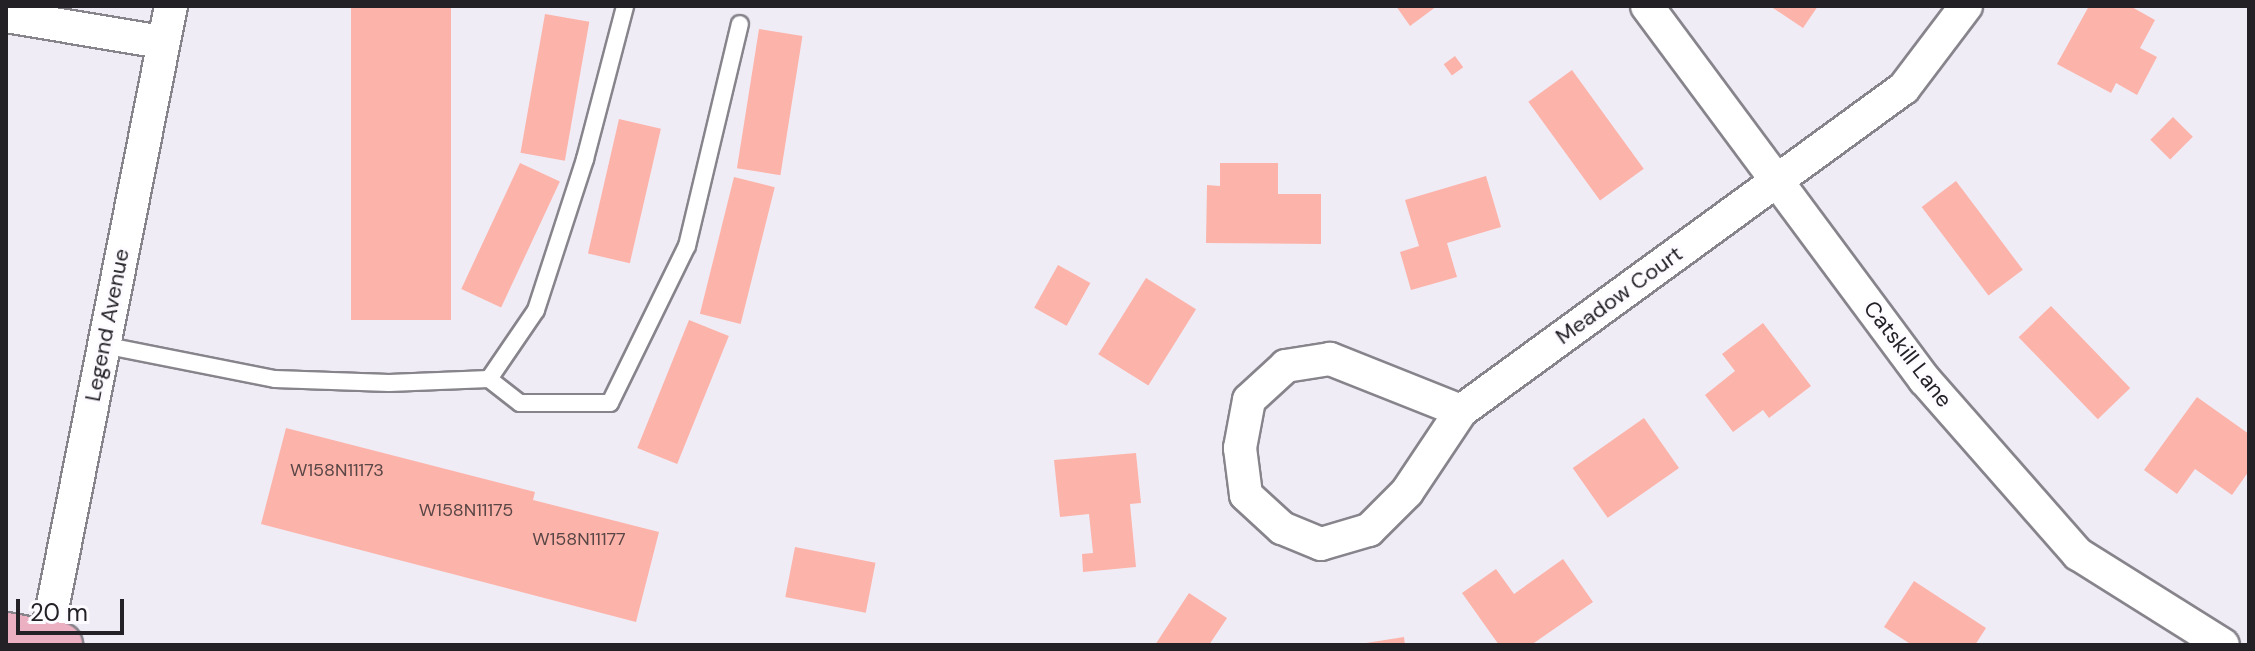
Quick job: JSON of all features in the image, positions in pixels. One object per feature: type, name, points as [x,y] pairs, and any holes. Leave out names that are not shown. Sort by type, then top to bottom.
[{"type":"street","name":"Legend Avenue","points":[[39,642],[171,6]]},
{"type":"street","name":"Catskill Lane","points":[[1647,6],[1925,380],[2078,554],[2223,645]]},
{"type":"street","name":"Meadow Court","points":[[1461,411],[1330,359],[1286,366],[1249,400],[1240,448],[1246,495],[1282,528],[1321,544],[1369,530],[1407,492],[1461,411],[1904,88],[1966,6]]},
{"type":"street","points":[[6,16],[162,42]]},
{"type":"lane","points":[[489,379],[536,310],[585,159],[625,6]]},
{"type":"lane","points":[[103,345],[275,379],[389,383],[489,379],[520,403],[610,403],[687,246],[740,24]]},
{"type":"building","points":[[351,6],[451,6],[451,320],[351,320]]},
{"type":"building","points":[[1396,6],[1437,6],[1410,26]]},
{"type":"building","points":[[1770,6],[1818,6],[1803,28]]},
{"type":"building","points":[[2089,6],[2130,6],[2155,20],[2140,48],[2157,57],[2137,95],[2116,83],[2111,93],[2057,64]]},
{"type":"building","points":[[545,14],[589,22],[565,161],[521,153]]},
{"type":"building","points":[[759,29],[802,36],[780,175],[737,168]]},
{"type":"building","points":[[1455,56],[1463,67],[1452,76],[1444,64]]},
{"type":"building","points":[[1572,70],[1644,169],[1600,200],[1528,102]]},
{"type":"building","points":[[2173,117],[2193,137],[2170,159],[2150,140]]},
{"type":"building","points":[[619,119],[661,129],[630,263],[588,253]]},
{"type":"building","points":[[520,163],[560,182],[501,308],[461,289]]},
{"type":"building","points":[[1220,163],[1278,163],[1278,194],[1321,194],[1321,244],[1206,243],[1207,185],[1220,186]]},
{"type":"building","points":[[1486,176],[1501,227],[1447,243],[1457,277],[1411,290],[1400,252],[1419,246],[1405,200]]},
{"type":"building","points":[[734,177],[775,187],[741,324],[700,314]]},
{"type":"building","points":[[1956,181],[2023,270],[1988,296],[1922,207]]},
{"type":"building","points":[[1058,265],[1090,283],[1067,326],[1034,308]]},
{"type":"building","points":[[1146,278],[1196,309],[1148,386],[1098,354]]},
{"type":"building","points":[[2051,306],[2130,388],[2098,419],[2019,337]]},
{"type":"building","points":[[689,320],[729,336],[677,464],[637,448]]},
{"type":"building","points":[[1763,323],[1811,386],[1769,418],[1763,410],[1733,432],[1705,395],[1735,371],[1722,354]]},
{"type":"building","points":[[2197,397],[2249,434],[2249,471],[2232,495],[2195,469],[2177,494],[2144,470]]},
{"type":"building","points":[[1644,418],[1679,468],[1608,518],[1573,468]]},
{"type":"building","points":[[286,428],[535,492],[533,500],[659,532],[636,622],[261,524]]},
{"type":"building","points":[[1136,453],[1141,503],[1130,504],[1136,567],[1083,572],[1082,554],[1093,553],[1089,514],[1060,517],[1054,460]]},
{"type":"building","points":[[795,547],[875,563],[866,613],[785,597]]},
{"type":"building","points":[[1563,559],[1593,602],[1531,645],[1499,645],[1462,593],[1496,569],[1514,594]]},
{"type":"building","points":[[1914,581],[1986,628],[1975,645],[1912,645],[1884,627]]},
{"type":"building","points":[[1189,593],[1227,618],[1209,645],[1155,645]]},
{"type":"building","points":[[1404,637],[1405,645],[1366,645],[1366,643]]}]
